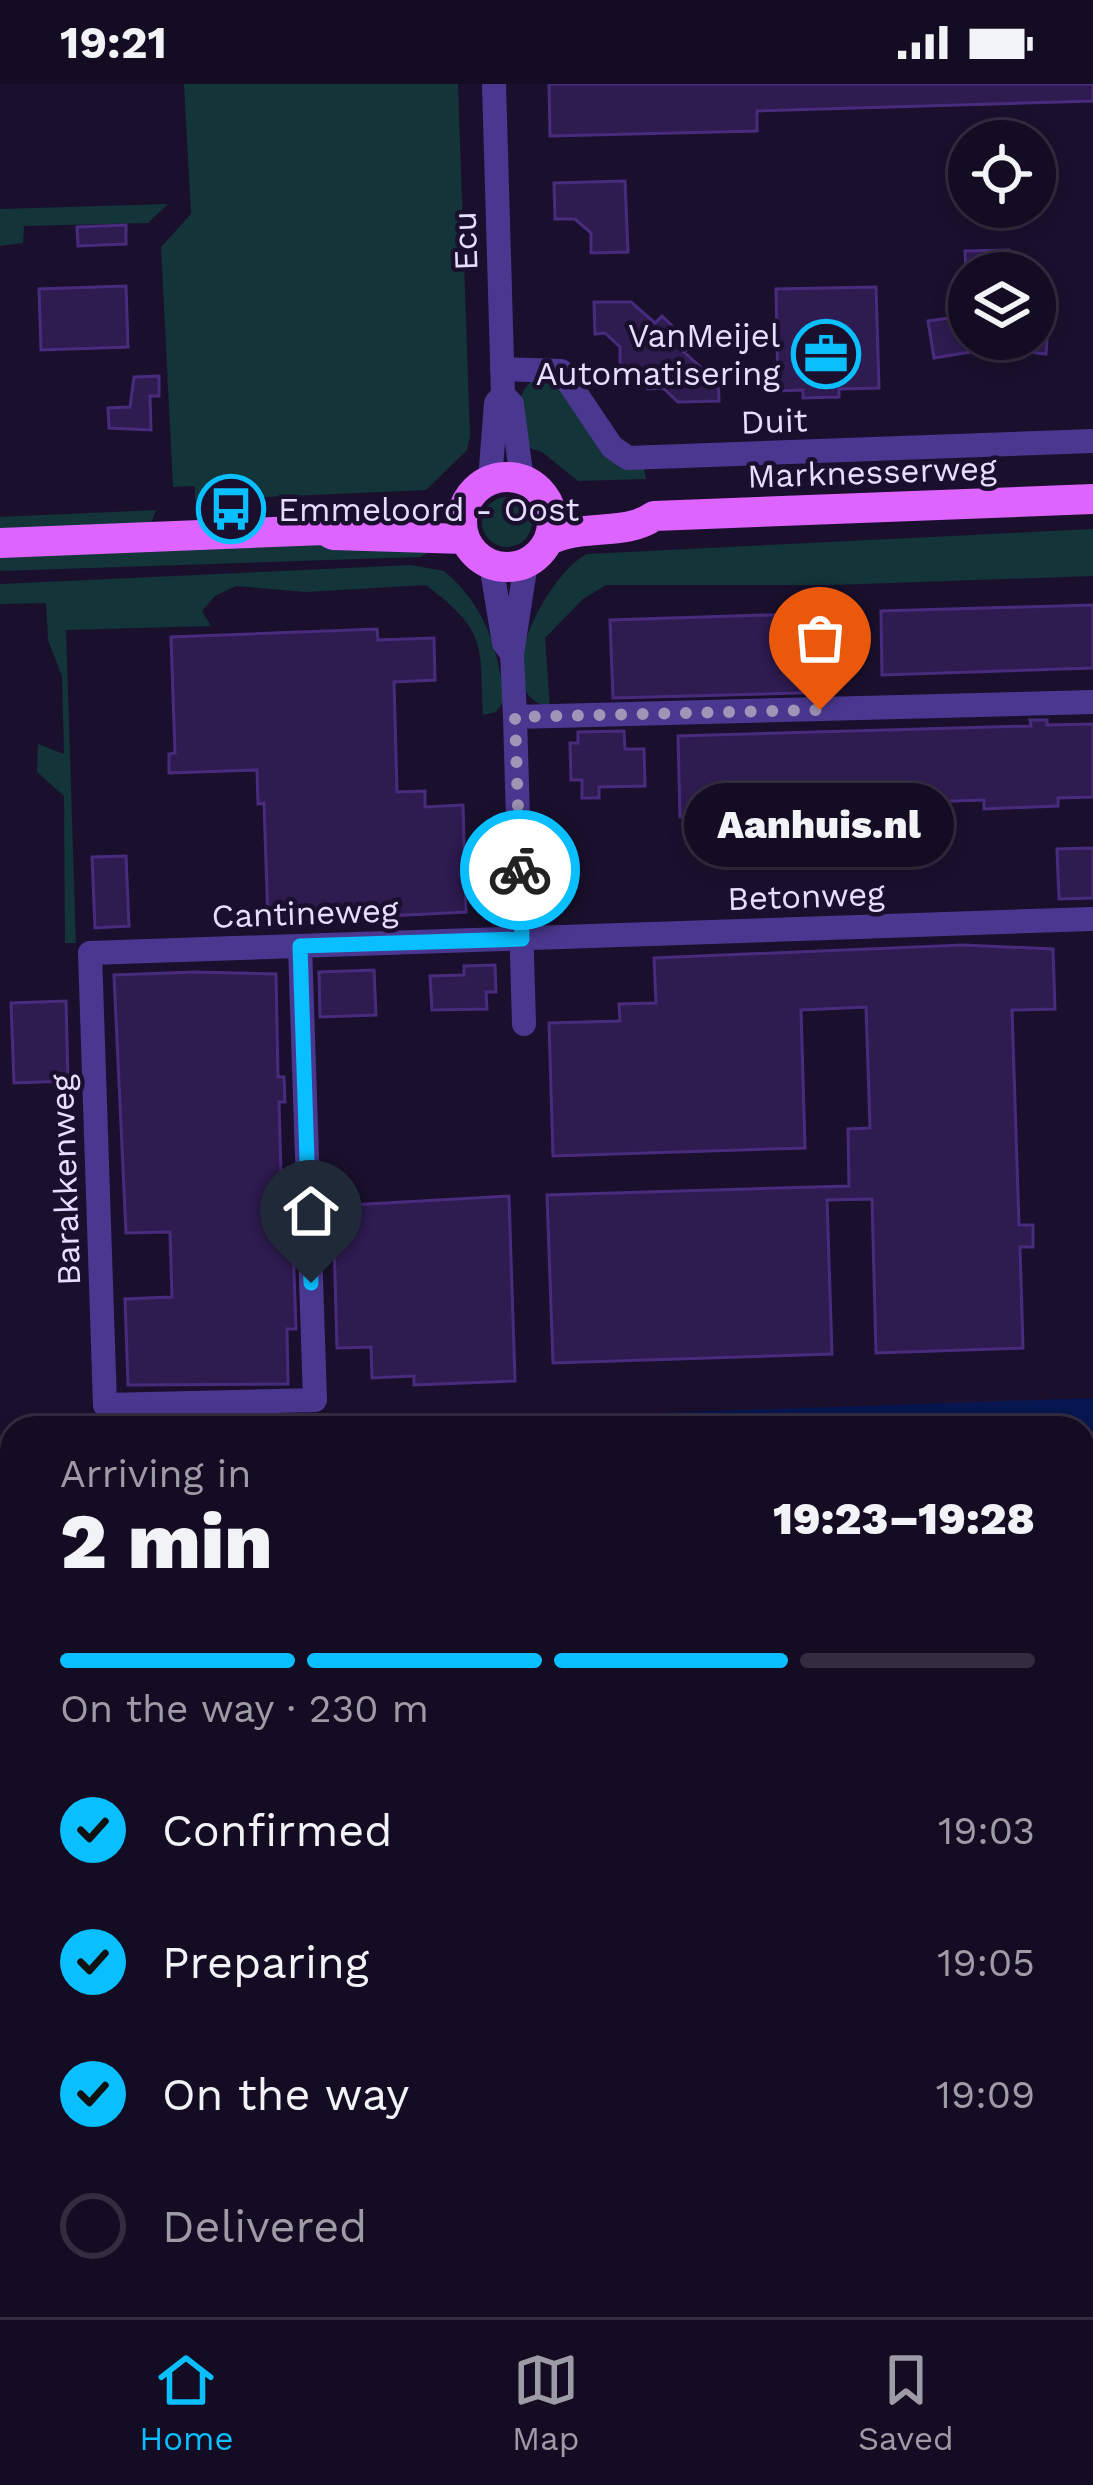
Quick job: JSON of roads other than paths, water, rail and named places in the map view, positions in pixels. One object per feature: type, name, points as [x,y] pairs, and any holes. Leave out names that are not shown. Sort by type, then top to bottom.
[{"type":"main road","points":[[0,543],[324,530],[333,535],[465,539],[491,564],[526,563],[548,541],[552,521],[548,502],[522,480],[490,481],[465,507],[333,522],[324,530]]},
{"type":"main road","name":"Marknesserweg","points":[[548,541],[575,530],[644,523],[654,516],[1093,499]]},
{"type":"main road","name":"Marknesserweg","points":[[548,502],[575,509],[644,509],[654,516]]},
{"type":"main road","points":[[465,507],[465,539]]},
{"type":"street","name":"Ecu","points":[[494,84],[503,395],[512,404],[522,480]]},
{"type":"street","name":"Duit","points":[[502,369],[561,371],[612,448],[628,458],[1093,441]]},
{"type":"street","name":"Ecu","points":[[490,481],[496,403],[503,395]]},
{"type":"street","points":[[524,1024],[512,654],[526,563]]},
{"type":"street","points":[[491,564],[504,643],[512,654]]},
{"type":"street","points":[[515,717],[1093,702]]},
{"type":"street","name":"Betonweg","points":[[522,939],[1093,919]]},
{"type":"street","name":"Cantineweg","points":[[90,952],[522,939]]},
{"type":"street","name":"Barakkenweg","points":[[90,952],[105,1406],[315,1400],[300,946]]},
{"type":"place","name":"VanMeijel Automatisering","points":[[826,354]]},
{"type":"place","name":"Emmeloord - Oost","points":[[231,509]]},
{"type":"place","name":"Aanhuis.nl","points":[[820,710]]}]
